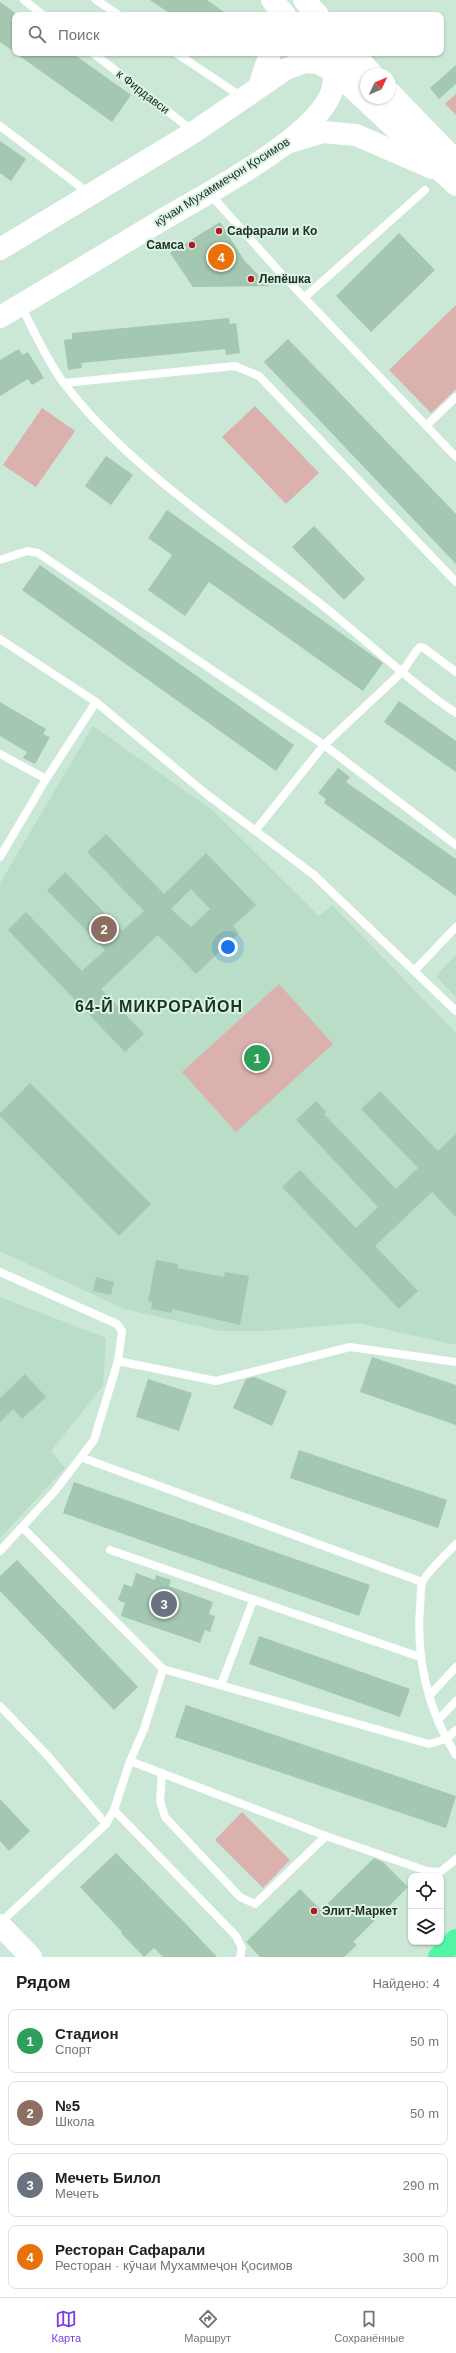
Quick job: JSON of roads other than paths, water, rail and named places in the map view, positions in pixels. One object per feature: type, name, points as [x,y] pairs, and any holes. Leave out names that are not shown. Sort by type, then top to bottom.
[{"type":"highway","points":[[439,1957],[456,1940]]},
{"type":"street","points":[[263,0],[266,12]]},
{"type":"street","points":[[272,0],[282,12]]},
{"type":"street","points":[[304,0],[315,12]]},
{"type":"street","points":[[251,92],[269,56]]},
{"type":"street","points":[[323,56],[356,74],[360,74]]},
{"type":"street","points":[[355,56],[366,68]]},
{"type":"street","points":[[0,249],[194,132],[286,69],[305,62],[334,62],[452,173]]},
{"type":"street","name":"кӯчаи Мухаммеҷон Қосимов","points":[[0,317],[208,193],[287,143],[318,113],[329,98],[334,86],[334,62]]},
{"type":"street","points":[[396,101],[452,173]]},
{"type":"street","points":[[287,143],[323,132],[356,136],[452,173]]},
{"type":"street","points":[[0,1924],[31,1957]]},
{"type":"lane","points":[[24,0],[40,12]]},
{"type":"lane","points":[[96,0],[114,12]]},
{"type":"lane","name":"к Фирдавси","points":[[97,56],[194,132]]},
{"type":"lane","points":[[182,56],[251,92]]},
{"type":"lane","points":[[0,126],[91,194]]},
{"type":"lane","points":[[305,297],[425,190]]},
{"type":"lane","points":[[208,193],[276,268],[456,457]]},
{"type":"lane","points":[[20,305],[52,366],[64,383],[104,431],[172,489],[319,603],[402,672],[456,713]]},
{"type":"lane","points":[[64,383],[235,366],[258,376],[456,582]]},
{"type":"lane","points":[[427,425],[456,397]]},
{"type":"lane","points":[[0,560],[27,551],[38,553],[324,745],[456,845]]},
{"type":"lane","points":[[0,639],[96,702],[205,793],[314,875],[415,970],[456,1011]]},
{"type":"lane","points":[[255,831],[324,745],[402,672],[416,650],[420,647],[456,672]]},
{"type":"lane","points":[[0,857],[46,779],[96,702]]},
{"type":"lane","points":[[0,754],[46,779]]},
{"type":"lane","points":[[415,970],[456,927]]},
{"type":"lane","points":[[0,1272],[117,1324],[122,1331],[118,1361],[94,1440],[55,1491],[0,1551]]},
{"type":"lane","points":[[118,1361],[216,1381],[350,1347],[456,1362]]},
{"type":"lane","points":[[84,1458],[422,1582]]},
{"type":"lane","points":[[22,1527],[163,1669],[429,1744],[446,1739],[456,1730]]},
{"type":"lane","points":[[456,1544],[422,1582],[419,1617],[420,1658],[429,1696],[446,1739],[456,1755]]},
{"type":"lane","points":[[110,1550],[420,1658]]},
{"type":"lane","points":[[221,1685],[253,1601]]},
{"type":"lane","points":[[429,1696],[456,1668]]},
{"type":"lane","points":[[0,1924],[106,1824],[114,1810],[130,1760],[144,1729],[163,1669]]},
{"type":"lane","points":[[438,1720],[456,1701]]},
{"type":"lane","points":[[0,1706],[47,1755],[106,1824]]},
{"type":"lane","points":[[130,1760],[326,1836],[427,1871],[440,1872],[456,1859]]},
{"type":"lane","points":[[162,1773],[160,1802],[165,1817],[240,1897],[255,1904],[326,1836]]},
{"type":"lane","points":[[114,1810],[236,1936],[242,1948],[240,1957]]},
{"type":"place","name":"Сафарали и Ко","points":[[219,231]]},
{"type":"place","name":"Самса","points":[[192,245]]},
{"type":"place","name":"Ресторан Сафарали","points":[[221,257]]},
{"type":"place","name":"Лепёшка","points":[[251,279]]},
{"type":"place","name":"№5","points":[[104,929]]},
{"type":"place","name":"Стадион","points":[[257,1058]]},
{"type":"place","name":"Мечеть Билол","points":[[164,1604]]},
{"type":"place","name":"Элит-Маркет","points":[[314,1911]]},
{"type":"district","name":"64-Й МИКРОРАЙОН","points":[[159,1006]]}]
